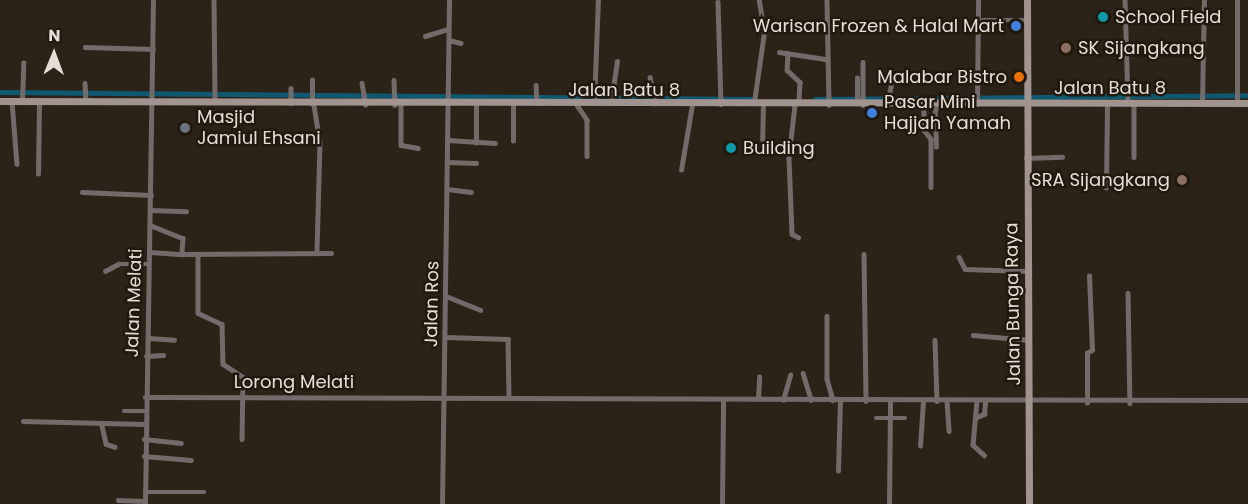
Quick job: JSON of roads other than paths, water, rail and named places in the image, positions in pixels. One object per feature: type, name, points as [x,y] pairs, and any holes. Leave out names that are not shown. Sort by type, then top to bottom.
[{"type":"street","name":"Jalan Melati","points":[[145,503],[144,411],[150,252],[153,0]]},
{"type":"street","points":[[214,0],[215,101]]},
{"type":"street","name":"Jalan Ros","points":[[442,504],[449,0]]},
{"type":"street","points":[[594,102],[598,0]]},
{"type":"street","points":[[754,103],[764,33],[759,0]]},
{"type":"street","points":[[827,0],[826,59],[829,103]]},
{"type":"street","name":"Jalan Bunga Raya","points":[[1027,0],[1029,504]]},
{"type":"street","points":[[1125,0],[1127,93],[1130,102],[1134,157]]},
{"type":"street","points":[[1202,97],[1204,0]]},
{"type":"street","points":[[1237,0],[1237,98]]},
{"type":"street","points":[[977,104],[978,1]]},
{"type":"street","points":[[718,2],[721,103]]},
{"type":"street","points":[[983,20],[1027,20]]},
{"type":"street","points":[[425,36],[448,29]]},
{"type":"street","points":[[449,40],[461,43]]},
{"type":"street","points":[[85,47],[153,49]]},
{"type":"street","points":[[779,52],[826,59]]},
{"type":"street","points":[[788,53],[787,70],[800,82],[789,158],[792,234],[798,237]]},
{"type":"street","points":[[611,99],[617,61]]},
{"type":"street","points":[[860,101],[857,78],[862,62]]},
{"type":"street","points":[[22,99],[23,63]]},
{"type":"street","points":[[887,100],[893,75]]},
{"type":"street","points":[[650,77],[656,99]]},
{"type":"street","points":[[312,80],[313,102],[320,142],[317,252]]},
{"type":"street","points":[[394,80],[401,145],[418,148]]},
{"type":"street","points":[[362,83],[365,103]]},
{"type":"street","points":[[85,85],[85,99]]},
{"type":"street","points":[[536,85],[537,102]]},
{"type":"street","points":[[291,88],[292,102]]},
{"type":"street","name":"Jalan Batu 8","points":[[0,101],[22,99],[39,102],[85,99],[215,101],[277,98],[292,102],[513,105],[537,102],[577,105],[611,99],[656,99],[692,105],[754,103],[763,105],[887,100],[924,104],[1107,103],[1202,97],[1237,98],[1248,103]]},
{"type":"street","points":[[12,101],[17,164]]},
{"type":"street","points":[[38,174],[39,102]]},
{"type":"street","points":[[1106,188],[1107,103]]},
{"type":"street","points":[[924,104],[931,187]]},
{"type":"street","points":[[936,147],[940,104]]},
{"type":"street","points":[[476,105],[476,143]]},
{"type":"street","points":[[513,105],[513,141]]},
{"type":"street","points":[[577,105],[587,120],[587,156]]},
{"type":"street","points":[[681,170],[692,105]]},
{"type":"street","points":[[762,151],[763,105]]},
{"type":"street","points":[[448,140],[476,143],[495,142]]},
{"type":"street","points":[[1026,158],[1062,157]]},
{"type":"street","points":[[447,162],[476,163]]},
{"type":"street","points":[[447,189],[471,192]]},
{"type":"street","points":[[82,192],[151,195]]},
{"type":"street","points":[[150,210],[186,211]]},
{"type":"street","points":[[150,225],[180,236],[182,254]]},
{"type":"street","points":[[150,252],[182,254],[331,253]]},
{"type":"street","points":[[198,254],[198,313],[222,324],[223,364],[240,372],[242,439]]},
{"type":"street","points":[[864,254],[866,400]]},
{"type":"street","points":[[959,257],[965,269],[1028,271]]},
{"type":"street","points":[[105,271],[118,264],[149,264]]},
{"type":"street","points":[[1087,403],[1087,353],[1092,350],[1089,276]]},
{"type":"street","points":[[1128,293],[1130,404]]},
{"type":"street","points":[[446,296],[480,310]]},
{"type":"street","points":[[827,316],[827,379],[833,400]]},
{"type":"street","points":[[973,335],[1029,340]]},
{"type":"street","points":[[445,337],[508,339],[509,399]]},
{"type":"street","points":[[148,338],[174,340]]},
{"type":"street","points":[[935,340],[937,401]]},
{"type":"street","points":[[146,356],[163,355]]},
{"type":"street","points":[[803,373],[811,400]]},
{"type":"street","points":[[783,400],[790,375]]},
{"type":"street","points":[[758,399],[759,377]]},
{"type":"street","name":"Lorong Melati","points":[[145,397],[242,394],[509,399],[977,401],[1029,404],[1130,404],[1248,400]]},
{"type":"street","points":[[722,504],[723,400]]},
{"type":"street","points":[[838,471],[840,400]]},
{"type":"street","points":[[889,504],[890,401]]},
{"type":"street","points":[[920,446],[923,401]]},
{"type":"street","points":[[947,401],[949,431]]},
{"type":"street","points":[[977,401],[974,448],[984,454]]},
{"type":"street","points":[[977,417],[984,414],[985,402]]},
{"type":"street","points":[[124,411],[144,411]]},
{"type":"street","points":[[876,418],[905,418]]},
{"type":"street","points":[[23,421],[144,427],[153,430]]},
{"type":"street","points":[[102,426],[105,444],[115,447]]},
{"type":"street","points":[[144,439],[181,443]]},
{"type":"street","points":[[144,456],[191,460]]},
{"type":"street","points":[[145,492],[204,492]]},
{"type":"street","points":[[118,500],[145,503]]},
{"type":"waterway","points":[[0,92],[751,99]]},
{"type":"waterway","points":[[815,99],[1248,95]]},
{"type":"place","name":"School Field","points":[[1103,17]]},
{"type":"place","name":"Warisan Frozen & Halal Mart","points":[[1016,26]]},
{"type":"place","name":"SK Sijangkang","points":[[1066,48]]},
{"type":"place","name":"Malabar Bistro","points":[[1019,77]]},
{"type":"place","name":"Pasar Mini Hajjah Yamah","points":[[872,113]]},
{"type":"place","name":"Masjid Jamiul Ehsani","points":[[185,128]]},
{"type":"place","name":"Building","points":[[731,148]]},
{"type":"place","name":"SRA Sijangkang","points":[[1182,180]]}]
